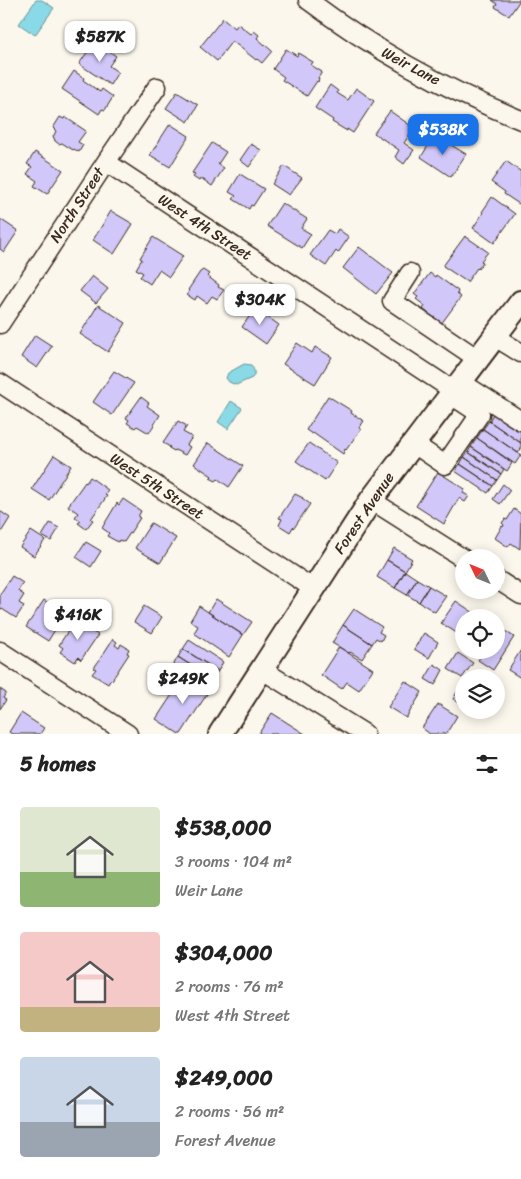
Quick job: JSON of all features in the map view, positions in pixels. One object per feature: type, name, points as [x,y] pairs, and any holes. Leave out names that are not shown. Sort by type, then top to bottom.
[{"type":"main road","name":"Forest Avenue","points":[[220,734],[371,500],[521,302]]},
{"type":"street","name":"Weir Lane","points":[[308,0],[383,52],[480,103],[521,120]]},
{"type":"street","name":"North Street","points":[[0,324],[157,87]]},
{"type":"street","name":"West 4th Street","points":[[106,162],[462,380]]},
{"type":"street","points":[[410,273],[392,301],[462,380],[480,414],[445,465],[414,444]]},
{"type":"street","points":[[495,337],[521,353]]},
{"type":"street","points":[[462,380],[521,410]]},
{"type":"street","points":[[462,380],[521,421]]},
{"type":"street","name":"West 5th Street","points":[[0,383],[314,589]]},
{"type":"street","points":[[371,500],[455,553]]},
{"type":"street","points":[[505,585],[521,595]]},
{"type":"street","points":[[0,651],[128,734]]},
{"type":"street","points":[[261,669],[365,734]]},
{"type":"water","points":[[36,0],[42,0],[54,8],[35,35],[19,24]]},
{"type":"water","points":[[244,364],[251,365],[254,370],[252,378],[236,385],[229,382],[226,378],[228,373]]},
{"type":"water","points":[[231,401],[242,408],[228,429],[218,422]]},
{"type":"building","points":[[492,0],[520,0],[509,16],[495,7],[497,4]]},
{"type":"building","points":[[223,18],[235,28],[238,24],[251,34],[254,31],[259,35],[257,38],[272,51],[262,63],[232,41],[217,61],[200,47]]},
{"type":"building","points":[[95,41],[116,56],[109,66],[118,72],[110,85],[79,64]]},
{"type":"building","points":[[286,49],[297,56],[298,53],[313,62],[311,65],[322,72],[318,82],[307,96],[282,80],[284,77],[273,69]]},
{"type":"building","points":[[74,71],[100,92],[102,89],[113,97],[105,110],[102,109],[99,114],[62,89]]},
{"type":"building","points":[[330,85],[338,91],[337,93],[348,100],[356,88],[374,101],[353,133],[332,122],[333,120],[315,108]]},
{"type":"building","points":[[177,92],[198,105],[188,122],[166,108]]},
{"type":"building","points":[[390,111],[414,128],[404,143],[414,150],[404,164],[395,157],[399,150],[374,133]]},
{"type":"building","points":[[60,117],[64,119],[65,117],[86,131],[78,142],[83,145],[79,152],[55,141],[53,137],[56,131],[53,128]]},
{"type":"building","points":[[170,124],[189,136],[170,167],[150,155]]},
{"type":"building","points":[[435,135],[443,140],[445,138],[452,143],[451,145],[466,154],[451,177],[421,157]]},
{"type":"building","points":[[212,143],[226,152],[218,164],[224,168],[212,186],[201,178],[199,181],[193,177],[195,174],[192,173]]},
{"type":"building","points":[[251,144],[261,150],[249,167],[240,160]]},
{"type":"building","points":[[35,152],[63,170],[47,194],[34,186],[37,181],[27,174],[32,167],[27,164]]},
{"type":"building","points":[[506,161],[521,170],[521,202],[519,204],[491,182]]},
{"type":"building","points":[[284,166],[302,178],[289,195],[272,184]]},
{"type":"building","points":[[240,174],[264,189],[249,209],[233,199],[236,196],[229,192]]},
{"type":"building","points":[[492,197],[515,214],[494,243],[473,228]]},
{"type":"building","points":[[282,203],[307,219],[301,228],[311,234],[302,248],[267,226]]},
{"type":"building","points":[[111,211],[133,224],[114,254],[93,240]]},
{"type":"building","points":[[0,219],[18,231],[4,252],[0,249]]},
{"type":"building","points":[[338,229],[349,237],[326,266],[310,255],[328,230],[335,234]]},
{"type":"building","points":[[465,236],[488,252],[481,261],[483,262],[467,282],[443,266]]},
{"type":"building","points":[[153,237],[183,256],[169,277],[159,270],[150,284],[140,277],[143,273],[136,269],[142,259],[140,258]]},
{"type":"building","points":[[359,247],[393,273],[376,294],[343,268]]},
{"type":"building","points":[[203,270],[209,274],[207,276],[219,285],[218,287],[224,290],[217,299],[212,296],[207,303],[197,296],[195,300],[187,295],[188,290]]},
{"type":"building","points":[[430,273],[435,277],[436,275],[458,291],[457,294],[461,297],[441,324],[423,309],[425,306],[416,299],[418,297],[414,294]]},
{"type":"building","points":[[92,276],[108,289],[96,303],[80,291]]},
{"type":"building","points":[[98,305],[126,323],[108,352],[80,334]]},
{"type":"building","points":[[255,308],[279,325],[266,344],[242,327]]},
{"type":"building","points":[[35,335],[52,346],[37,368],[21,357]]},
{"type":"building","points":[[297,343],[312,353],[315,347],[332,357],[315,384],[283,364]]},
{"type":"building","points":[[114,371],[134,383],[112,415],[93,402]]},
{"type":"building","points":[[328,396],[364,421],[359,428],[361,429],[343,454],[306,430]]},
{"type":"building","points":[[141,397],[149,403],[147,406],[160,415],[149,433],[127,423],[129,420],[126,418]]},
{"type":"building","points":[[494,412],[521,431],[521,443],[489,421]]},
{"type":"building","points":[[178,421],[187,426],[183,432],[192,437],[187,445],[190,447],[185,455],[174,451],[163,443]]},
{"type":"building","points":[[489,421],[521,443],[521,449],[518,453],[483,429]]},
{"type":"building","points":[[483,429],[521,455],[515,464],[477,438]]},
{"type":"building","points":[[477,438],[512,463],[507,471],[471,447]]},
{"type":"building","points":[[208,443],[243,466],[229,487],[218,479],[216,481],[210,478],[212,476],[194,464]]},
{"type":"building","points":[[309,443],[337,463],[325,481],[296,461]]},
{"type":"building","points":[[471,447],[504,469],[501,474],[468,452]]},
{"type":"building","points":[[468,452],[501,474],[497,480],[464,457]]},
{"type":"building","points":[[54,455],[71,466],[49,500],[32,489]]},
{"type":"building","points":[[464,457],[497,480],[493,486],[460,464]]},
{"type":"building","points":[[460,464],[493,486],[488,493],[455,471]]},
{"type":"building","points":[[438,472],[465,489],[463,493],[469,496],[465,502],[459,498],[444,524],[416,506]]},
{"type":"building","points":[[90,477],[108,490],[105,495],[107,496],[86,529],[78,523],[81,521],[75,517],[78,513],[68,506]]},
{"type":"building","points":[[503,484],[510,490],[500,504],[493,499]]},
{"type":"building","points":[[295,494],[310,504],[290,532],[279,525],[282,519],[279,518]]},
{"type":"building","points":[[123,499],[141,511],[138,517],[140,518],[124,542],[119,540],[118,542],[107,536],[109,533],[102,528],[117,503],[119,505]]},
{"type":"building","points":[[514,509],[521,514],[520,549],[511,543],[508,547],[495,538],[504,525],[502,523],[505,519],[507,520]]},
{"type":"building","points":[[0,511],[10,518],[0,534]]},
{"type":"building","points":[[50,523],[59,528],[51,541],[42,536]]},
{"type":"building","points":[[151,523],[176,538],[160,563],[135,548]]},
{"type":"building","points":[[31,531],[45,540],[34,556],[20,547]]},
{"type":"building","points":[[86,542],[101,551],[91,567],[76,557]]},
{"type":"building","points":[[394,548],[412,559],[405,571],[387,560]]},
{"type":"building","points":[[387,560],[405,571],[395,588],[377,577]]},
{"type":"building","points":[[405,571],[417,579],[407,595],[395,588]]},
{"type":"building","points":[[12,576],[23,583],[18,591],[24,595],[19,603],[24,606],[16,618],[2,609],[0,611],[0,594]]},
{"type":"building","points":[[417,579],[429,586],[419,602],[407,595]]},
{"type":"building","points":[[429,586],[446,596],[435,612],[419,602]]},
{"type":"building","points":[[216,599],[252,622],[243,635],[208,612]]},
{"type":"building","points":[[44,600],[65,614],[48,641],[26,627]]},
{"type":"building","points":[[456,601],[468,609],[455,609],[455,632],[441,623]]},
{"type":"building","points":[[144,606],[162,617],[152,633],[134,622]]},
{"type":"building","points":[[199,606],[243,635],[229,657],[194,633],[198,626],[190,621]]},
{"type":"building","points":[[354,609],[382,627],[379,632],[384,635],[381,641],[376,638],[372,644],[343,625]]},
{"type":"building","points":[[81,619],[91,626],[89,629],[98,635],[81,660],[78,657],[75,662],[60,652],[63,648],[59,645],[75,620],[78,622]]},
{"type":"building","points":[[343,625],[372,644],[362,659],[332,643]]},
{"type":"building","points":[[505,631],[514,637],[505,651]]},
{"type":"building","points":[[424,633],[438,642],[429,658],[414,649]]},
{"type":"building","points":[[113,639],[117,642],[115,645],[119,648],[121,644],[129,649],[127,653],[129,654],[108,684],[92,674]]},
{"type":"building","points":[[189,640],[223,662],[218,671],[183,649]]},
{"type":"building","points":[[339,647],[373,669],[359,690],[347,682],[342,689],[321,675]]},
{"type":"building","points":[[183,649],[218,671],[212,679],[178,657]]},
{"type":"building","points":[[521,650],[521,678],[508,670]]},
{"type":"building","points":[[178,657],[212,679],[206,689],[172,667]]},
{"type":"building","points":[[455,658],[467,659],[473,663],[469,669],[455,669],[455,674],[448,669]]},
{"type":"building","points":[[479,659],[500,659],[494,669]]},
{"type":"building","points":[[434,664],[443,670],[435,685],[425,679]]},
{"type":"building","points":[[185,675],[209,691],[181,734],[179,734],[156,719]]},
{"type":"building","points":[[405,681],[422,692],[406,718],[388,707]]},
{"type":"building","points":[[0,689],[6,693],[3,698],[6,700],[0,709]]},
{"type":"building","points":[[438,704],[455,715],[455,719],[446,734],[430,734],[422,728]]},
{"type":"building","points":[[21,713],[44,728],[40,734],[12,734],[9,732]]},
{"type":"building","points":[[272,713],[305,734],[260,734]]}]
